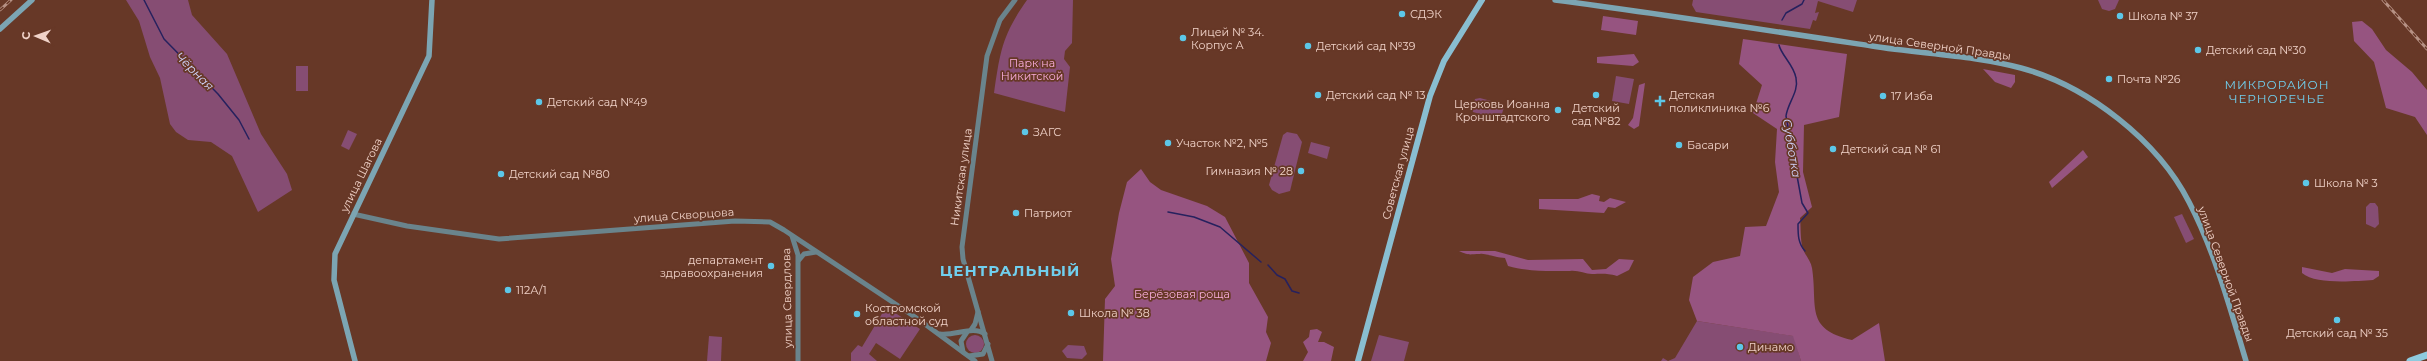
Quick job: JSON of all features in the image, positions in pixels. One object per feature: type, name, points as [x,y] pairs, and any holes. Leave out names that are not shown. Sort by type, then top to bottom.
[{"type":"highway","points":[[2410,361],[2427,355]]},
{"type":"main road","points":[[0,29],[32,0]]},
{"type":"main road","name":"улица Шагова","points":[[355,361],[336,289],[334,265],[335,254],[429,56],[432,0]]},
{"type":"main road","name":"улица Северной Правды","points":[[1555,0],[1873,46],[1981,59],[2028,70],[2086,96],[2130,128],[2168,170],[2189,201],[2209,250],[2246,361]]},
{"type":"main road","name":"Советская улица","points":[[1358,361],[1430,96],[1444,61],[1481,1]]},
{"type":"street","name":"Никитская улица","points":[[992,361],[963,259],[964,235],[987,56],[1000,20],[1015,0]]},
{"type":"street","name":"улица Скворцова","points":[[353,214],[407,226],[500,239],[735,221],[770,222],[806,244],[939,334],[975,361]]},
{"type":"street","name":"улица Свердлова","points":[[792,235],[797,249],[798,263],[798,361]]},
{"type":"street","points":[[798,263],[805,254],[808,248],[806,244],[800,244],[797,249],[805,254],[816,252]]},
{"type":"street","points":[[962,352],[961,341],[975,324],[978,312]]},
{"type":"street","points":[[939,334],[952,336],[969,331],[981,331],[985,334]]},
{"type":"street","points":[[968,356],[983,354],[988,343]]},
{"type":"green space","points":[[126,0],[188,0],[192,15],[227,54],[261,134],[287,174],[292,190],[258,212],[232,156],[211,142],[188,140],[176,132],[170,124],[160,78],[150,57],[139,21]]},
{"type":"green space","name":"Парк на Никитской","points":[[1027,0],[1073,0],[1072,43],[1065,51],[1064,59],[1070,67],[1065,112],[994,93],[1003,44],[1012,24]]},
{"type":"green space","points":[[1693,0],[1857,0],[1853,12],[1818,1],[1815,13],[1819,12],[1816,21],[1813,20],[1810,29],[1696,12],[1692,5]]},
{"type":"green space","points":[[2098,0],[2119,0],[2115,9],[2109,11],[2102,9]]},
{"type":"green space","points":[[1603,16],[1638,21],[1636,35],[1601,30]]},
{"type":"green space","points":[[2362,21],[2372,29],[2386,50],[2412,72],[2427,90],[2427,135],[2415,117],[2386,108],[2374,62],[2354,41],[2352,22]]},
{"type":"green space","points":[[1743,39],[1847,54],[1839,117],[1804,125],[1803,172],[1812,207],[1800,218],[1801,242],[1812,268],[1816,314],[1820,322],[1826,329],[1837,335],[1852,340],[1879,323],[1885,361],[1801,361],[1793,336],[1697,321],[1689,300],[1693,277],[1713,262],[1740,256],[1745,227],[1766,226],[1779,192],[1775,162],[1777,129],[1753,113],[1762,85],[1739,64]]},
{"type":"green space","points":[[1634,54],[1639,62],[1633,66],[1597,63],[1597,57]]},
{"type":"green space","points":[[296,66],[308,66],[308,91],[296,91]]},
{"type":"green space","points":[[1983,69],[2015,75],[2015,82],[2011,88],[1995,82]]},
{"type":"green space","points":[[1616,76],[1634,79],[1629,104],[1612,101]]},
{"type":"green space","points":[[1645,83],[1639,126],[1634,129],[1628,125],[1633,118],[1639,85]]},
{"type":"green space","points":[[1480,98],[1502,104],[1504,107],[1501,117],[1497,119],[1473,112],[1472,110],[1475,99]]},
{"type":"green space","points":[[348,130],[357,134],[349,150],[341,146]]},
{"type":"green space","points":[[1287,132],[1297,134],[1302,142],[1290,191],[1279,194],[1272,190],[1269,185],[1283,135]]},
{"type":"green space","points":[[1311,142],[1330,147],[1327,159],[1308,153]]},
{"type":"green space","points":[[2083,150],[2088,157],[2052,188],[2049,182]]},
{"type":"green space","name":"Берёзовая роща","points":[[1141,169],[1150,182],[1161,190],[1207,206],[1225,217],[1249,263],[1249,283],[1268,317],[1266,332],[1271,343],[1266,361],[1103,361],[1105,299],[1115,286],[1111,259],[1119,213],[1127,182]]},
{"type":"green space","points":[[1592,194],[1600,196],[1599,201],[1604,202],[1610,198],[1626,202],[1615,208],[1608,207],[1604,213],[1539,209],[1539,199],[1578,199]]},
{"type":"green space","points":[[2370,203],[2375,203],[2378,207],[2379,224],[2375,228],[2366,224],[2366,207]]},
{"type":"green space","points":[[2182,214],[2194,239],[2186,243],[2174,217]]},
{"type":"green space","points":[[1459,251],[1495,251],[1528,260],[1583,259],[1592,270],[1606,269],[1619,259],[1634,260],[1629,270],[1617,276],[1607,274],[1589,274],[1576,271],[1524,269],[1508,266],[1505,258],[1482,254],[1468,254]]},
{"type":"green space","points":[[2302,267],[2332,273],[2345,269],[2379,271],[2379,276],[2373,280],[2326,281],[2308,277],[2302,273]]},
{"type":"green space","points":[[886,307],[920,329],[900,359],[876,343],[869,354],[877,361],[851,361],[851,353],[858,345],[862,347]]},
{"type":"green space","name":"Динамо","points":[[1697,321],[1794,336],[1801,361],[1668,361],[1675,358]]},
{"type":"green space","points":[[1317,329],[1322,332],[1318,342],[1324,342],[1334,347],[1331,361],[1303,361],[1308,352],[1303,342],[1309,337],[1310,330]]},
{"type":"green space","points":[[971,335],[979,335],[984,340],[982,351],[979,353],[971,353],[966,348],[966,340]]},
{"type":"green space","points":[[1379,335],[1409,342],[1404,361],[1371,361]]},
{"type":"green space","points":[[709,336],[722,337],[721,361],[707,361]]},
{"type":"green space","points":[[1068,345],[1084,346],[1087,354],[1082,359],[1067,358],[1062,351]]},
{"type":"green space","points":[[1663,358],[1668,361],[1661,361]]},
{"type":"waterway","name":"Чёрная","points":[[144,0],[164,39],[218,94],[239,120],[249,139]]},
{"type":"waterway","name":"Субботка","points":[[1782,20],[1786,13],[1802,4],[1804,0]]},
{"type":"waterway","name":"Субботка","points":[[1779,45],[1782,53],[1795,73],[1797,83],[1786,116],[1802,203],[1808,213],[1798,224],[1799,239],[1805,251]]},
{"type":"waterway","points":[[1168,212],[1194,217],[1220,227],[1261,262]]},
{"type":"waterway","points":[[1268,265],[1277,275],[1285,279],[1292,291],[1299,293]]},
{"type":"railway","points":[[0,10],[11,0]]},
{"type":"railway","points":[[2383,0],[2427,49]]},
{"type":"place","name":"СДЭК","points":[[1402,14]]},
{"type":"place","name":"Школа № 37","points":[[2120,16]]},
{"type":"place","name":"Лицей № 34. Корпус А","points":[[1183,38]]},
{"type":"place","name":"Детский сад №39","points":[[1308,46]]},
{"type":"place","name":"Детский сад №30","points":[[2198,50]]},
{"type":"place","name":"Почта №26","points":[[2109,79]]},
{"type":"place","name":"Детский сад № 13","points":[[1318,95]]},
{"type":"place","name":"Детский сад №82","points":[[1596,95]]},
{"type":"place","name":"17 Изба","points":[[1883,96]]},
{"type":"place","name":"Детская поликлиника №6","points":[[1660,101]]},
{"type":"place","name":"Детский сад №49","points":[[539,102]]},
{"type":"place","name":"Церковь Иоанна Кронштадтского","points":[[1558,110]]},
{"type":"place","name":"ЗАГС","points":[[1025,132]]},
{"type":"place","name":"Участок №2, №5","points":[[1168,143]]},
{"type":"place","name":"Басари","points":[[1679,145]]},
{"type":"place","name":"Детский сад № 61","points":[[1833,149]]},
{"type":"place","name":"Гимназия № 28","points":[[1301,171]]},
{"type":"place","name":"Детский сад №80","points":[[501,174]]},
{"type":"place","name":"Школа № 3","points":[[2306,183]]},
{"type":"place","name":"Патриот","points":[[1016,213]]},
{"type":"place","name":"департамент здравоохранения","points":[[771,266]]},
{"type":"place","name":"112А/1","points":[[508,290]]},
{"type":"place","name":"Школа № 38","points":[[1071,313]]},
{"type":"place","name":"Костромской областной суд","points":[[857,314]]},
{"type":"place","name":"Детский сад № 35","points":[[2337,320]]},
{"type":"place","name":"Динамо","points":[[1740,347]]},
{"type":"district","name":"МИКРОРАЙОН ЧЕРНОРЕЧЬЕ","points":[[2277,91]]},
{"type":"district","name":"ЦЕНТРАЛЬНЫЙ","points":[[1010,270]]}]
